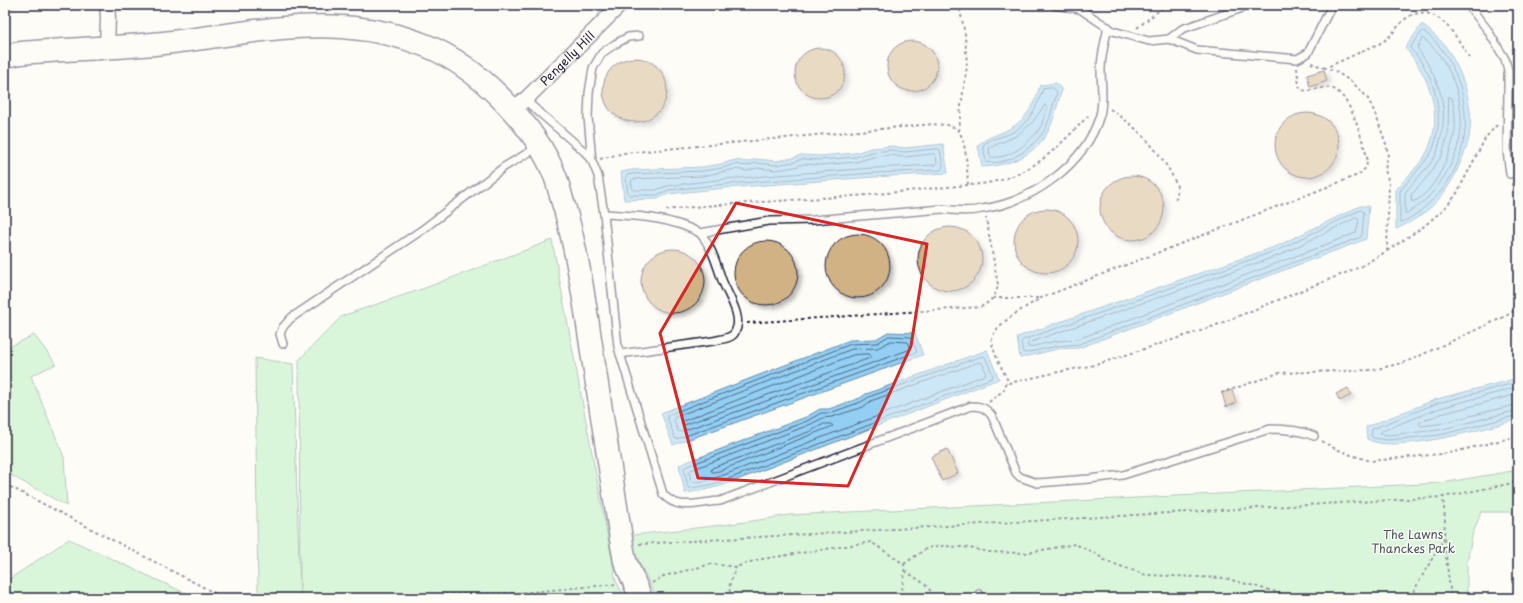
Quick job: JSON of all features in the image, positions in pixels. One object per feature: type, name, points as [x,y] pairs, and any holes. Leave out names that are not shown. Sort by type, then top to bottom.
[{"type":"main road","points":[[5,56],[21,53],[107,48],[173,42],[270,29],[313,26],[342,27],[372,30],[400,36],[429,47],[454,61],[518,105],[555,176],[570,226],[582,282],[622,545],[625,561],[637,590]]},
{"type":"street","points":[[107,5],[107,48]]},
{"type":"street","name":"Pengelly Hill","points":[[518,105],[620,5]]},
{"type":"lane","points":[[1054,5],[1080,9],[1113,31],[1149,41],[1169,39],[1197,50],[1296,58],[1308,53],[1332,5]]},
{"type":"lane","points":[[1169,39],[1182,29],[1251,5]]},
{"type":"lane","points":[[1468,5],[1487,30],[1505,58],[1508,70],[1509,110],[1507,151],[1510,174]]},
{"type":"lane","points":[[604,214],[647,217],[672,222],[700,233],[769,221],[813,220],[942,209],[962,211],[984,209],[1014,201],[1044,185],[1060,173],[1090,139],[1100,114],[1102,103],[1101,68],[1108,27]]},
{"type":"lane","points":[[592,161],[588,117],[589,93],[593,68],[602,53],[628,37],[639,36]]},
{"type":"lane","points":[[518,105],[585,152],[592,161],[598,176],[604,214],[618,347],[663,494],[677,504],[690,505],[720,501],[971,406],[980,406],[987,409],[992,416],[1016,473],[1020,477],[1036,483],[1123,475],[1270,429],[1287,429],[1314,436]]},
{"type":"lane","points":[[283,344],[280,334],[283,326],[291,318],[422,230],[504,167],[540,146]]},
{"type":"lane","points":[[620,354],[728,337],[736,332],[737,325],[735,307],[722,281],[713,253],[700,233]]},
{"type":"path","points":[[959,132],[960,106],[966,66],[966,34],[960,10],[968,5]]},
{"type":"path","points":[[1128,35],[1166,5]]},
{"type":"path","points":[[1325,68],[1383,42],[1406,18],[1412,14],[1422,12],[1429,12],[1443,20],[1453,31],[1470,59]]},
{"type":"path","points":[[1009,383],[993,346],[993,336],[1001,324],[1041,298],[1354,176],[1363,171],[1368,162],[1349,105],[1338,93],[1330,88],[1302,90],[1296,76],[1296,58],[1335,71],[1352,82],[1367,97],[1375,113],[1384,137],[1388,154],[1385,170],[1389,183],[1387,251]]},
{"type":"path","points":[[647,217],[657,211],[703,206],[867,195],[985,184],[999,181],[1029,170],[1044,159],[1102,103],[1137,130],[1156,150],[1176,183],[1178,189],[1175,202]]},
{"type":"path","points":[[983,407],[1004,390],[1005,384],[1095,365],[1209,328],[1360,267],[1423,227],[1443,210],[1456,195],[1486,137],[1509,110]]},
{"type":"path","points":[[592,161],[624,153],[933,124],[954,127],[959,132],[962,138],[968,185]]},
{"type":"path","points":[[1510,174],[1518,223]]},
{"type":"path","points":[[737,325],[755,321],[972,308],[987,304],[993,298],[998,285],[984,209]]},
{"type":"path","points":[[993,298],[1041,298]]},
{"type":"path","points":[[1221,393],[1280,373],[1373,370],[1406,362],[1506,316],[1518,308]]},
{"type":"path","points":[[1314,436],[1334,448],[1371,461],[1450,453],[1518,436]]},
{"type":"path","points":[[622,545],[1443,497],[1518,482]]},
{"type":"path","points":[[5,484],[224,598]]},
{"type":"path","points":[[1443,497],[1445,519],[1444,538],[1451,598]]},
{"type":"path","points":[[1412,598],[1416,587],[1444,538]]},
{"type":"path","points":[[409,598],[419,595],[637,590],[664,576],[712,564],[736,567],[756,560],[871,542],[904,564],[905,571],[901,588],[902,598]]},
{"type":"path","points":[[904,564],[927,548],[942,546],[964,547],[989,552],[1026,553],[1075,544],[1095,553],[1106,561],[1146,575],[1224,578],[1299,598]]},
{"type":"path","points":[[731,598],[729,587],[736,567]]},
{"type":"path","points":[[905,571],[925,584],[936,598]]},
{"type":"highlighted area","points":[[736,203],[927,244],[911,346],[848,486],[698,478],[660,333]]},
{"type":"green space","points":[[552,240],[616,581],[625,598],[263,598],[258,595],[255,358],[293,364],[300,595],[299,360],[342,316],[425,288]]},
{"type":"green space","points":[[34,335],[56,364],[31,376],[64,457],[67,506],[5,472],[5,349]]},
{"type":"green space","name":"The Lawns Thanckes Park","points":[[1518,470],[1518,512],[1481,512],[1472,536],[1467,563],[1467,598],[657,598],[626,536],[789,515],[1442,483]]},
{"type":"green space","points":[[69,539],[196,598],[5,598],[5,582]]},
{"type":"water","points":[[1422,24],[1439,39],[1453,59],[1466,89],[1471,120],[1468,143],[1450,184],[1428,210],[1396,229],[1396,190],[1417,166],[1428,150],[1433,136],[1435,123],[1432,96],[1427,83],[1421,70],[1405,48]]},
{"type":"water","points":[[1056,83],[1062,90],[1051,124],[1040,143],[1026,155],[1018,159],[1001,165],[982,167],[978,145],[1021,121],[1033,104],[1040,85]]},
{"type":"water","points":[[943,144],[948,173],[726,188],[668,194],[658,199],[624,200],[621,172],[631,170],[702,167],[735,160],[747,162],[756,159],[776,161],[801,155],[819,156],[855,153],[871,148],[892,146],[904,148]]},
{"type":"water","points":[[1360,206],[1369,206],[1366,239],[1079,348],[1058,349],[1020,358],[1017,337],[1277,246]]},
{"type":"water","points":[[888,332],[915,333],[923,355],[673,445],[661,413],[850,340],[876,339]]},
{"type":"water","points":[[987,350],[999,379],[724,485],[685,493],[679,465],[806,417],[820,409],[829,409]]},
{"type":"water","points":[[1518,378],[1518,419],[1464,434],[1418,442],[1397,444],[1379,443],[1367,439],[1366,427],[1437,399]]},
{"type":"water","points":[[1518,542],[1518,596],[1515,582]]},
{"type":"building","points":[[917,41],[922,42],[930,48],[936,56],[936,76],[930,84],[922,90],[907,91],[902,90],[894,84],[888,76],[887,61],[888,56],[894,48],[902,42]]},
{"type":"building","points":[[825,48],[830,49],[838,55],[844,63],[844,83],[838,91],[830,97],[815,98],[810,97],[802,91],[796,83],[795,68],[796,63],[802,55],[810,49]]},
{"type":"building","points":[[635,58],[653,64],[661,72],[667,90],[661,108],[653,116],[635,122],[617,116],[609,108],[603,90],[609,72],[617,64]]},
{"type":"building","points":[[1324,70],[1327,81],[1310,87],[1307,75]]},
{"type":"building","points":[[1307,113],[1325,119],[1333,127],[1339,145],[1333,163],[1325,171],[1307,177],[1289,171],[1281,163],[1275,145],[1281,127],[1289,119]]},
{"type":"building","points":[[1132,176],[1150,182],[1158,190],[1164,208],[1158,226],[1150,234],[1132,240],[1114,234],[1106,226],[1100,208],[1106,190],[1114,182]]},
{"type":"building","points":[[1046,209],[1064,215],[1072,223],[1078,241],[1072,259],[1064,267],[1046,273],[1028,267],[1020,259],[1014,241],[1020,223],[1028,215]]},
{"type":"building","points":[[950,227],[968,233],[976,241],[982,259],[976,277],[968,285],[950,291],[932,285],[924,277],[918,259],[924,241],[932,233]]},
{"type":"building","points":[[858,234],[876,240],[884,248],[890,266],[884,284],[876,292],[858,298],[840,292],[832,284],[826,266],[832,248],[840,240]]},
{"type":"building","points":[[766,241],[784,247],[792,255],[798,273],[792,291],[784,299],[766,305],[748,299],[740,291],[734,273],[740,255],[748,247]]},
{"type":"building","points":[[673,249],[691,255],[699,263],[705,281],[699,299],[691,307],[673,313],[655,307],[647,299],[641,281],[647,263],[655,255]]},
{"type":"building","points":[[1348,388],[1351,395],[1340,401],[1336,394]]},
{"type":"building","points":[[1232,390],[1236,403],[1226,407],[1222,393]]},
{"type":"building","points":[[947,449],[958,473],[942,481],[931,457]]}]
